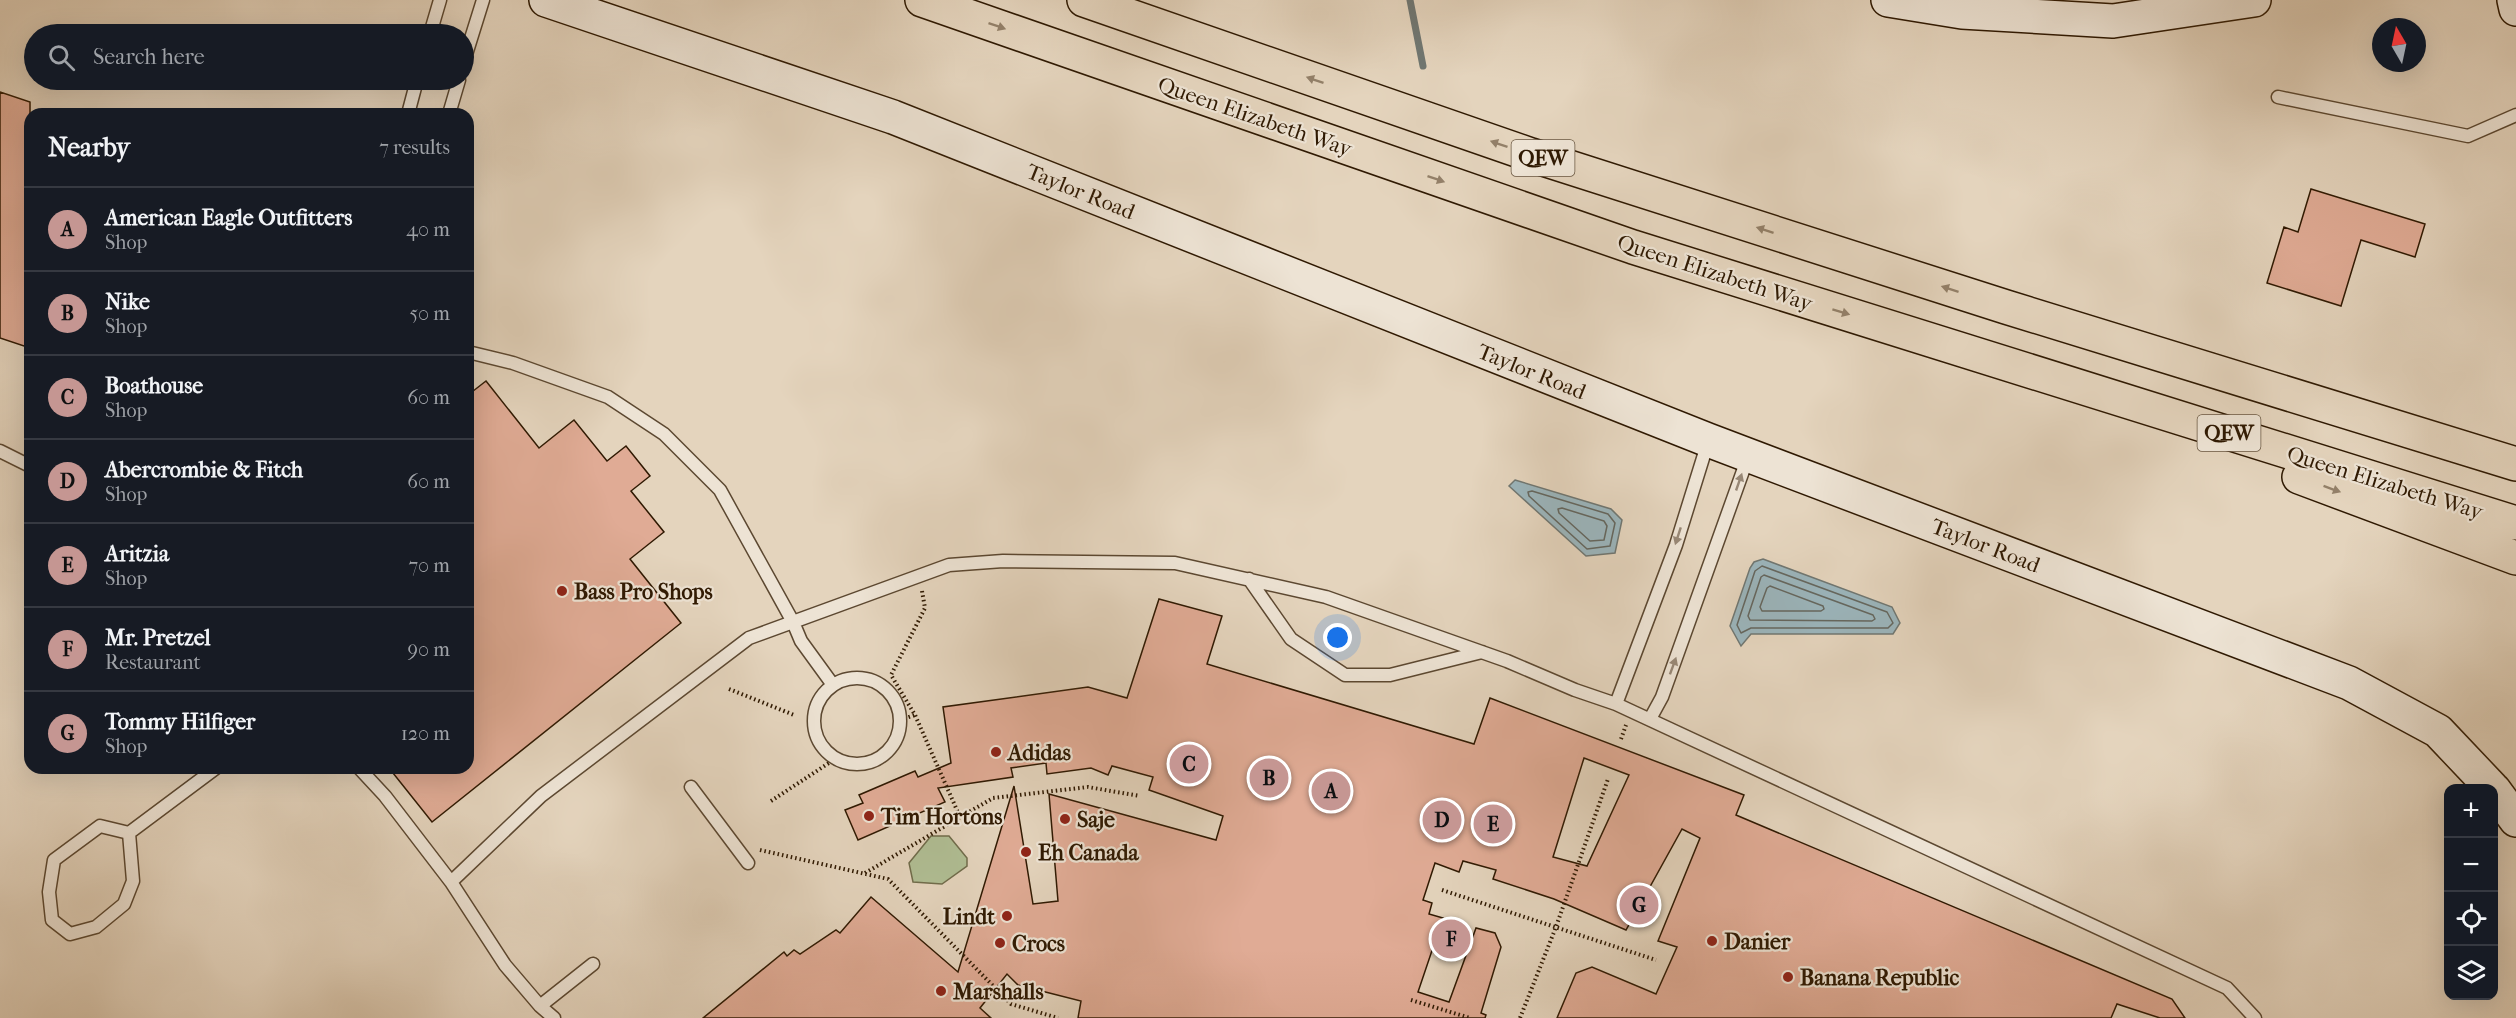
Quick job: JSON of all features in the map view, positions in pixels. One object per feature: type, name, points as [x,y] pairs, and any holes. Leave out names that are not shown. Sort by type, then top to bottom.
[{"type":"highway","name":"Queen Elizabeth Way","points":[[922,0],[1633,247],[2516,523]]},
{"type":"highway","name":"QEW","points":[[1084,0],[1531,154],[2006,307],[2516,465]]},
{"type":"highway","points":[[2006,307],[2516,444]]},
{"type":"highway","points":[[1943,344],[2516,558]]},
{"type":"main road","name":"Taylor Road","points":[[546,0],[893,117],[1708,440],[2349,683],[2438,731],[2487,784]]},
{"type":"main road","points":[[1888,0],[1962,12],[2113,21],[2254,0]]},
{"type":"main road","points":[[2514,0],[2516,9]]},
{"type":"main road","name":"Taylor Road","points":[[2498,797],[2516,820]]},
{"type":"lane","points":[[433,24],[440,0]]},
{"type":"lane","points":[[474,29],[483,0]]},
{"type":"lane","points":[[410,108],[414,90]]},
{"type":"lane","points":[[451,108],[456,90]]},
{"type":"lane","points":[[2278,97],[2468,136],[2516,115]]},
{"type":"lane","points":[[474,353],[513,363],[608,397],[664,434],[720,490],[793,622],[801,641],[833,685]]},
{"type":"lane","points":[[1616,704],[1676,545],[1708,440]]},
{"type":"lane","points":[[0,451],[24,463]]},
{"type":"lane","points":[[1650,719],[1662,697],[1749,455]]},
{"type":"lane","points":[[451,882],[541,796],[749,638],[949,565],[1003,561],[1175,563],[1326,597],[1482,652],[1616,704],[2228,988],[2256,1018]]},
{"type":"lane","points":[[1249,579],[1291,639],[1345,675],[1390,675],[1482,652]]},
{"type":"lane","points":[[858,678],[882,687],[891,696],[900,720],[893,745],[873,761],[860,764],[835,759],[824,750],[816,737],[813,722],[815,708],[822,695],[833,685],[858,678]]},
{"type":"lane","points":[[129,833],[208,774]]},
{"type":"lane","points":[[365,774],[385,796],[451,882],[505,965],[540,1006],[554,1018]]},
{"type":"lane","points":[[691,787],[748,863]]},
{"type":"lane","points":[[100,826],[129,833],[133,881],[124,904],[96,927],[70,934],[52,920],[49,892],[54,860],[100,826]]},
{"type":"lane","points":[[540,1006],[593,964]]},
{"type":"path","points":[[920,576],[925,608],[891,675],[915,715],[960,817]]},
{"type":"path","points":[[729,689],[794,715]]},
{"type":"path","points":[[900,720],[915,715]]},
{"type":"path","points":[[771,801],[835,759]]},
{"type":"path","points":[[1520,1018],[1556,927],[1608,779]]},
{"type":"path","points":[[864,873],[993,798],[1088,787],[1140,796]]},
{"type":"path","points":[[756,849],[888,879],[1011,1004],[1058,1018]]},
{"type":"path","points":[[1442,890],[1656,960]]},
{"type":"path","points":[[1411,1000],[1470,1018]]},
{"type":"green space","points":[[931,836],[949,836],[967,858],[967,866],[942,884],[913,882],[909,863]]},
{"type":"water","points":[[1515,480],[1611,509],[1622,520],[1615,553],[1586,556],[1509,486]]},
{"type":"water","points":[[1763,559],[1892,607],[1900,623],[1893,634],[1751,634],[1741,646],[1730,626],[1750,568],[1754,562]]},
{"type":"building","points":[[0,92],[30,102],[30,108],[24,108],[24,346],[0,338]]},
{"type":"building","points":[[2311,189],[2425,224],[2415,257],[2361,240],[2341,306],[2267,283],[2284,227],[2298,232]]},
{"type":"building","name":"Bass Pro Shops","points":[[486,381],[539,448],[574,420],[607,461],[626,446],[650,476],[631,491],[664,532],[630,559],[681,623],[432,822],[394,774],[474,774],[474,390]]},
{"type":"building","points":[[1159,599],[1222,616],[1207,664],[1474,744],[1490,698],[1744,795],[1736,815],[2172,999],[2185,1018],[2160,1018],[2117,1004],[2111,1018],[1557,1018],[1576,973],[1592,967],[1656,994],[1677,947],[1658,941],[1700,838],[1682,829],[1626,930],[1554,899],[1493,879],[1496,870],[1463,861],[1459,872],[1435,863],[1423,900],[1432,903],[1429,914],[1443,918],[1418,992],[1449,1002],[1476,928],[1495,933],[1501,947],[1481,1013],[1486,1015],[1485,1018],[1078,1018],[1081,1001],[1018,985],[1007,974],[980,1008],[991,1018],[703,1018],[784,952],[787,956],[794,950],[800,954],[836,930],[840,933],[871,897],[958,972],[1014,786],[1033,904],[1058,901],[1049,794],[1216,840],[1223,816],[1149,790],[1153,777],[1112,766],[1108,775],[1091,768],[1047,774],[1046,763],[1011,768],[1013,777],[938,788],[945,802],[858,840],[845,810],[863,803],[859,795],[915,771],[918,777],[951,763],[943,707],[1088,687],[1127,698]],"holes":[[[1584,758],[1629,775],[1587,866],[1553,857]]]},
{"type":"waterway","points":[[1410,0],[1423,66]]},
{"type":"place","name":"Bass Pro Shops","points":[[562,591]]},
{"type":"place","name":"Adidas","points":[[996,752]]},
{"type":"place","name":"Boathouse","points":[[1189,764]]},
{"type":"place","name":"Nike","points":[[1269,778]]},
{"type":"place","name":"American Eagle Outfitters","points":[[1331,791]]},
{"type":"place","name":"Tim Hortons","points":[[869,816]]},
{"type":"place","name":"Saje","points":[[1065,819]]},
{"type":"place","name":"Abercrombie & Fitch","points":[[1442,820]]},
{"type":"place","name":"Aritzia","points":[[1493,824]]},
{"type":"place","name":"Eh Canada","points":[[1026,852]]},
{"type":"place","name":"Tommy Hilfiger","points":[[1639,905]]},
{"type":"place","name":"Lindt","points":[[1007,916]]},
{"type":"place","name":"Mr. Pretzel","points":[[1451,939]]},
{"type":"place","name":"Danier","points":[[1712,941]]},
{"type":"place","name":"Crocs","points":[[1000,943]]},
{"type":"place","name":"Banana Republic","points":[[1788,977]]},
{"type":"place","name":"Marshalls","points":[[941,991]]}]
